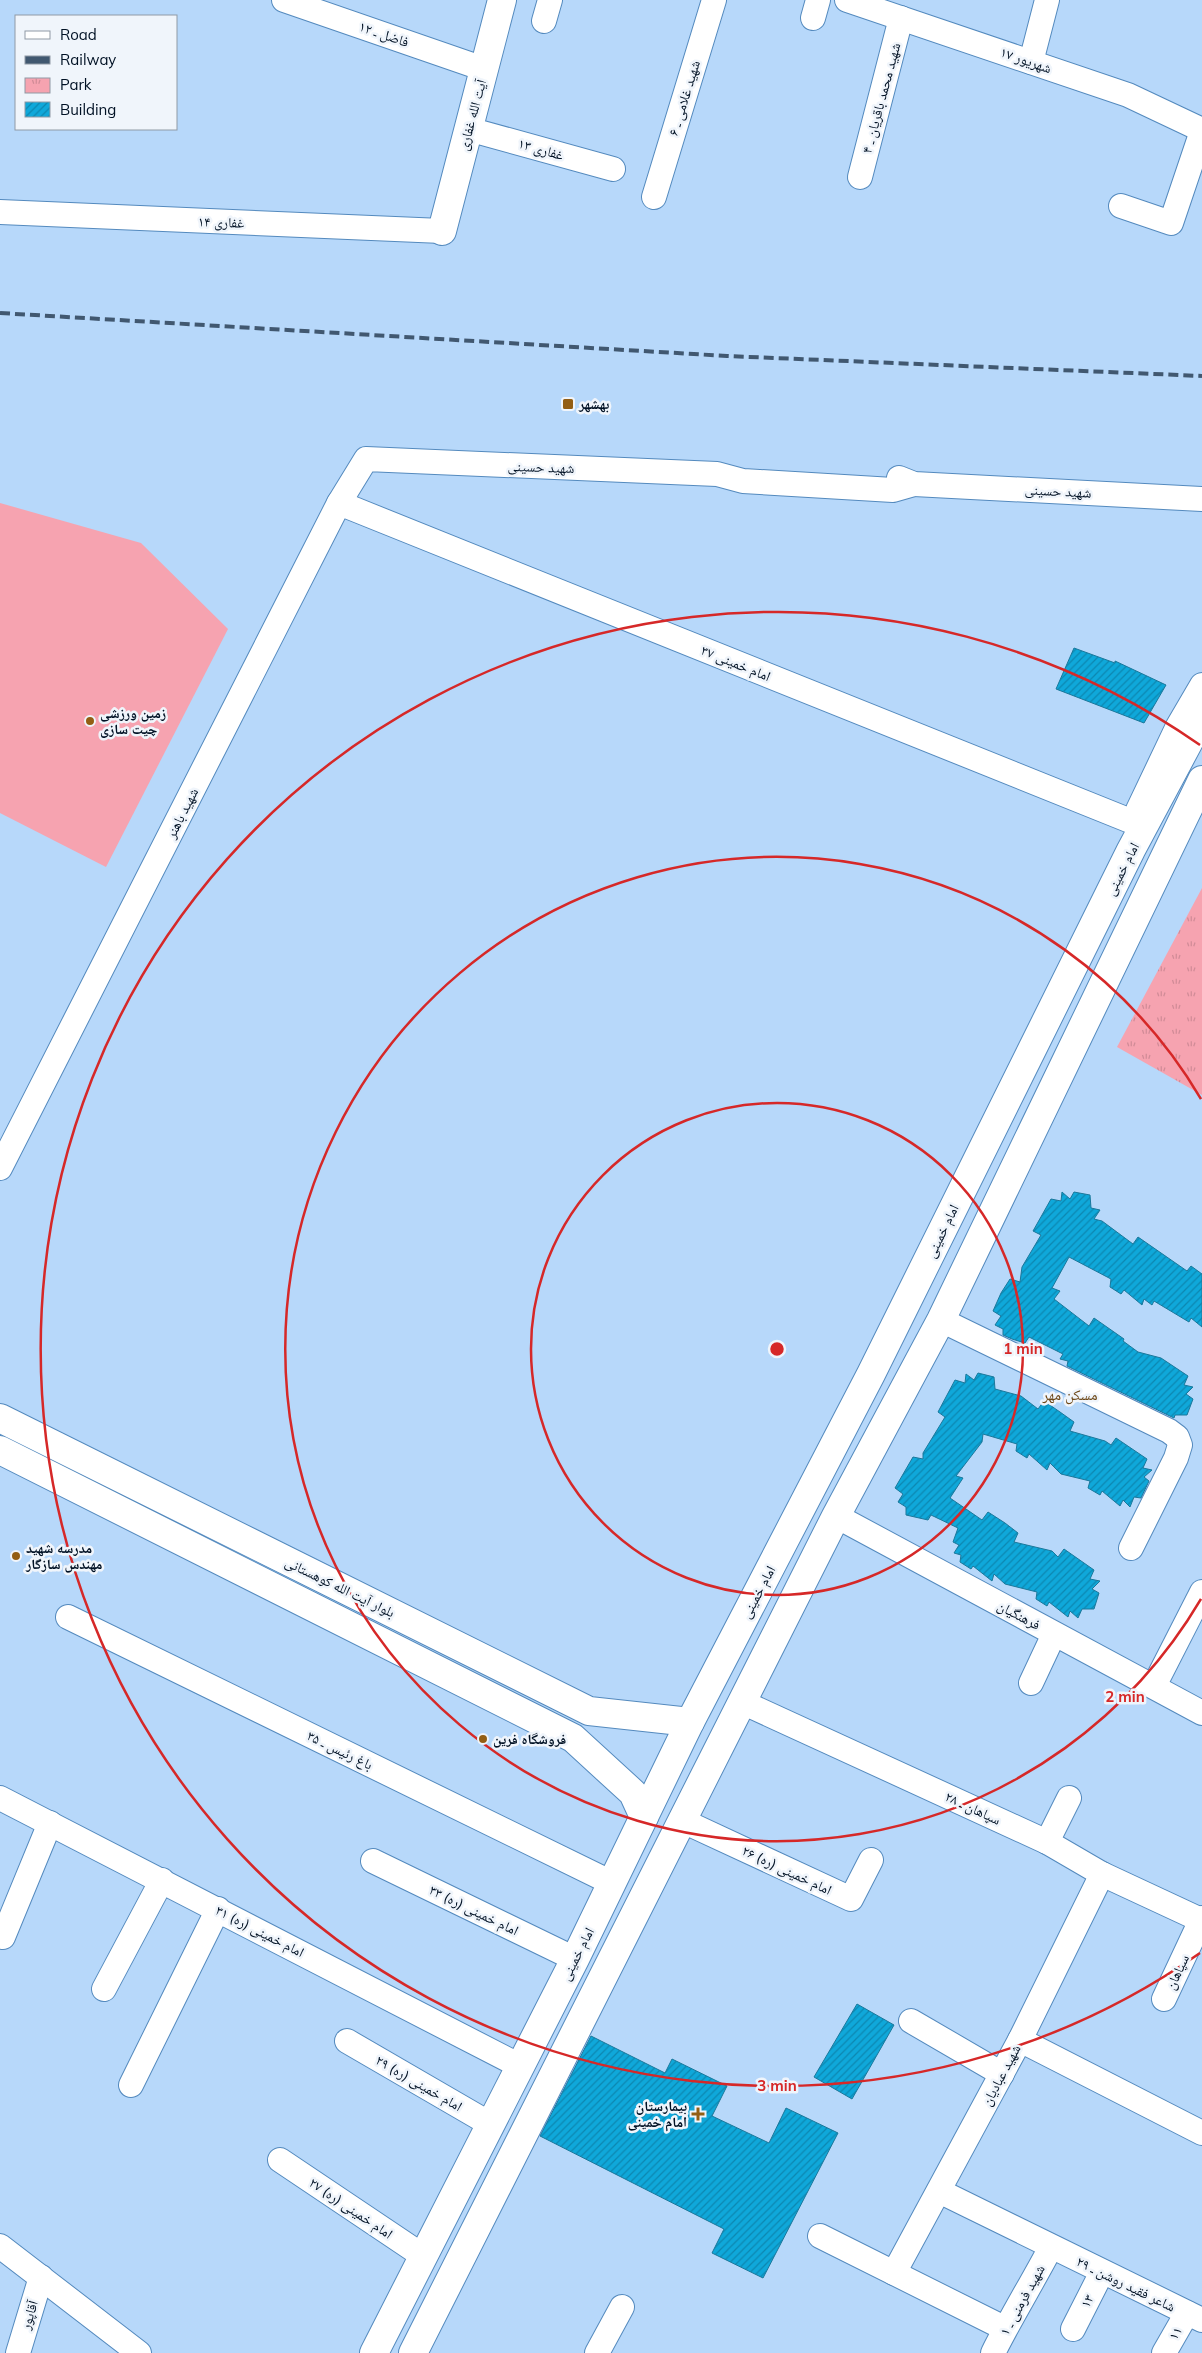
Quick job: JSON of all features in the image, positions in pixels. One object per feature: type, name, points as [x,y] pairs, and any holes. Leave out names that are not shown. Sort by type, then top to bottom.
[{"type":"main road","name":"آیت الله غفاری","points":[[442,231],[502,0]]},
{"type":"main road","name":"امام خمینی","points":[[374,2353],[575,1959],[690,1722],[871,1374],[1135,834],[1202,717]]},
{"type":"main road","points":[[413,2353],[836,1516],[941,1320],[1202,780]]},
{"type":"main road","points":[[871,1374],[904,1392]]},
{"type":"main road","name":"بلوار آیت الله کوهستانی","points":[[0,1418],[588,1711],[690,1722]]},
{"type":"main road","points":[[0,1450],[573,1738],[633,1793],[644,1817]]},
{"type":"main road","points":[[573,1738],[585,1740],[594,1732],[596,1720],[588,1711]]},
{"type":"street","name":"فاضل ـ ۱۲","points":[[284,0],[484,69]]},
{"type":"street","name":"شهید غلامی ـ ۶","points":[[654,197],[714,0]]},
{"type":"street","name":"۱۷ شهریور","points":[[847,0],[891,10],[1031,62],[1128,95],[1201,126]]},
{"type":"street","points":[[1031,62],[1047,0]]},
{"type":"street","name":"شهید محمد باقریان ـ ۴","points":[[860,177],[891,10]]},
{"type":"street","points":[[1121,206],[1171,223],[1201,126]]},
{"type":"street","name":"غفاری ۱۳","points":[[468,129],[613,169]]},
{"type":"street","name":"غفاری ۱۴","points":[[0,212],[442,231]]},
{"type":"street","name":"شهید حسینی","points":[[366,460],[717,474],[743,465],[891,474],[914,484],[1202,499]]},
{"type":"street","name":"شهید باهنر","points":[[0,1168],[339,503],[366,460]]},
{"type":"street","name":"امام خمینی ۳۷","points":[[339,503],[1135,834]]},
{"type":"street","points":[[1135,834],[1178,726],[1202,685]]},
{"type":"street","points":[[1165,855],[1185,844],[1202,810]]},
{"type":"street","points":[[941,1320],[1169,1431],[1176,1437],[1180,1444],[1176,1458],[1131,1548]]},
{"type":"street","name":"فرهنگیان","points":[[836,1516],[1202,1713]]},
{"type":"street","points":[[1154,1686],[1202,1592]]},
{"type":"street","name":"باغ رئیس ـ ۳۵","points":[[68,1618],[612,1883]]},
{"type":"street","points":[[1030,1683],[1054,1634]]},
{"type":"street","name":"سپاهان ـ ۲۸","points":[[742,1702],[1047,1842],[1102,1874],[1202,1919]]},
{"type":"street","name":"امام خمینی (ره) ۳۱","points":[[0,1798],[520,2066]]},
{"type":"street","points":[[1047,1842],[1069,1798]]},
{"type":"street","name":"امام خمینی (ره) ۲۶","points":[[683,1821],[851,1900],[871,1860]]},
{"type":"street","points":[[3,1937],[50,1823]]},
{"type":"street","name":"امام خمینی (ره) ۳۳","points":[[373,1861],[575,1959]]},
{"type":"street","name":"شهید عبادیان","points":[[894,2273],[1020,2040],[1102,1874]]},
{"type":"street","points":[[104,1989],[162,1880]]},
{"type":"street","points":[[131,2086],[218,1910]]},
{"type":"street","name":"سپاهان","points":[[1164,1998],[1202,1919]]},
{"type":"street","points":[[911,2021],[1002,2074]]},
{"type":"street","points":[[1020,2040],[1202,2133]]},
{"type":"street","name":"امام خمینی (ره) ۲۹","points":[[347,2041],[490,2124]]},
{"type":"street","name":"امام خمینی (ره) ۲۷","points":[[280,2160],[423,2256]]},
{"type":"street","name":"شاعر فقید روشن ـ ۲۹","points":[[939,2191],[1194,2316]]},
{"type":"street","points":[[820,2236],[1004,2328]]},
{"type":"street","points":[[0,2246],[139,2353]]},
{"type":"street","name":"شهید فرمنی ـ ۱","points":[[993,2353],[1004,2328],[1018,2309],[1051,2247]]},
{"type":"street","name":"۱۳","points":[[1073,2329],[1102,2272]]},
{"type":"street","name":"آقاپور","points":[[18,2353],[41,2277]]},
{"type":"street","points":[[597,2353],[622,2307]]},
{"type":"street","name":"۱۱","points":[[1164,2353],[1194,2316]]},
{"type":"green space","name":"زمین ورزشی چیت سازی","points":[[0,503],[141,543],[228,629],[106,867],[0,813]]},
{"type":"green space","points":[[1202,888],[1202,1095],[1117,1047]]},
{"type":"building","points":[[1074,648],[1115,663],[1115,661],[1166,685],[1144,723],[1056,689]]},
{"type":"building","points":[[1062,1192],[1070,1199],[1074,1192],[1090,1195],[1091,1208],[1100,1210],[1094,1219],[1102,1221],[1133,1244],[1138,1237],[1187,1271],[1191,1266],[1202,1274],[1202,1327],[1191,1318],[1189,1322],[1154,1301],[1152,1305],[1144,1299],[1142,1305],[1124,1290],[1121,1294],[1110,1287],[1111,1279],[1069,1257],[1052,1288],[1060,1291],[1054,1299],[1089,1326],[1094,1318],[1124,1339],[1123,1341],[1138,1352],[1161,1358],[1188,1376],[1184,1385],[1193,1387],[1186,1394],[1193,1399],[1187,1415],[1175,1415],[1174,1418],[1067,1366],[1068,1361],[1060,1359],[1063,1354],[1029,1337],[1025,1343],[1012,1339],[1003,1335],[1003,1329],[995,1325],[1001,1316],[993,1311],[1001,1293],[1010,1279],[1020,1282],[1022,1267],[1041,1235],[1033,1231],[1051,1199],[1061,1201]]},
{"type":"building","points":[[978,1373],[994,1377],[995,1389],[1021,1396],[1038,1409],[1044,1401],[1074,1422],[1070,1431],[1105,1441],[1111,1445],[1116,1438],[1147,1459],[1143,1468],[1152,1470],[1144,1477],[1149,1481],[1141,1498],[1134,1497],[1130,1507],[1123,1500],[1120,1506],[1102,1491],[1100,1495],[1088,1488],[1090,1481],[1061,1474],[1050,1463],[1047,1470],[1029,1454],[1027,1458],[1016,1451],[1017,1444],[983,1434],[982,1442],[956,1476],[963,1478],[950,1498],[982,1520],[988,1512],[1005,1523],[1018,1533],[1014,1542],[1052,1551],[1058,1557],[1064,1549],[1094,1570],[1090,1579],[1100,1581],[1092,1589],[1099,1593],[1094,1609],[1082,1609],[1078,1618],[1070,1611],[1068,1617],[1049,1602],[1047,1606],[1036,1599],[1037,1592],[1005,1584],[994,1574],[992,1581],[973,1566],[971,1569],[960,1562],[961,1555],[954,1553],[959,1545],[953,1542],[958,1528],[931,1515],[928,1520],[906,1515],[906,1507],[898,1502],[903,1494],[895,1488],[913,1457],[923,1459],[923,1453],[945,1417],[938,1412],[955,1380],[965,1383],[966,1374],[974,1380]]},
{"type":"building","points":[[857,2004],[894,2025],[852,2099],[814,2077]]},
{"type":"building","points":[[591,2036],[665,2073],[672,2059],[727,2086],[712,2116],[769,2143],[786,2108],[838,2133],[763,2278],[712,2253],[724,2229],[540,2136]]},
{"type":"railway","points":[[0,313],[727,356],[1202,376]]},
{"type":"place","name":"بهشهر","points":[[568,404]]},
{"type":"place","name":"زمین ورزشی چیت سازی","points":[[90,721]]},
{"type":"place","name":"مدرسه شهید مهندس سازگار","points":[[16,1556]]},
{"type":"place","name":"فروشگاه فرین","points":[[483,1739]]},
{"type":"place","name":"بیمارستان امام خمینی","points":[[698,2114]]},
{"type":"district","name":"مسکن مهر","points":[[1070,1394]]}]
